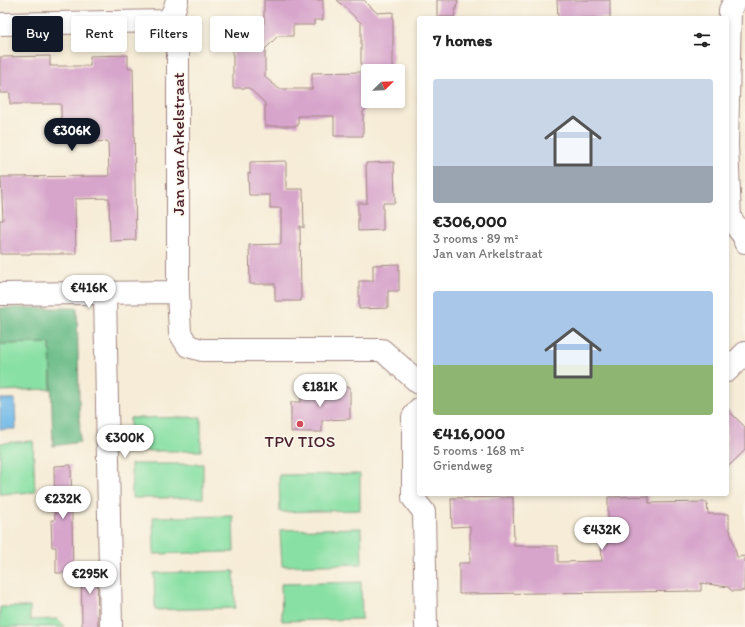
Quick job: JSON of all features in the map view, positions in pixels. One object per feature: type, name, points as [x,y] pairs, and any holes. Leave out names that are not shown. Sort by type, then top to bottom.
[{"type":"street","points":[[171,16],[177,0]]},
{"type":"street","points":[[729,55],[730,10],[735,0]]},
{"type":"street","points":[[0,24],[135,22]]},
{"type":"street","name":"Jan van Arkelstraat","points":[[178,52],[178,292],[180,333],[188,346],[202,350],[382,350],[417,381]]},
{"type":"street","points":[[729,194],[730,218],[745,238],[745,242]]},
{"type":"street","points":[[105,292],[111,627]]},
{"type":"street","points":[[0,294],[178,292]]},
{"type":"street","points":[[729,369],[745,353]]},
{"type":"street","points":[[417,412],[413,417],[413,498],[424,512],[426,627]]},
{"type":"green space","points":[[0,308],[77,308],[80,442],[53,446],[50,343],[0,344]]},
{"type":"green space","points":[[50,343],[51,389],[0,391],[0,344]]},
{"type":"green space","points":[[201,417],[201,451],[130,451],[130,418]]},
{"type":"green space","points":[[33,441],[35,492],[0,494],[0,443]]},
{"type":"green space","points":[[131,464],[203,464],[203,498],[132,498]]},
{"type":"green space","points":[[360,474],[360,510],[280,512],[279,475]]},
{"type":"green space","points":[[233,516],[234,552],[154,554],[153,517]]},
{"type":"green space","points":[[361,528],[362,564],[282,566],[280,530]]},
{"type":"green space","points":[[234,571],[235,608],[155,610],[154,573]]},
{"type":"green space","points":[[361,582],[362,619],[282,621],[281,584]]},
{"type":"green space","points":[[0,607],[30,607],[30,620],[58,619],[65,627],[0,627]]},
{"type":"water","points":[[0,399],[15,399],[16,429],[0,429]]},
{"type":"building","points":[[264,0],[323,0],[323,20],[314,20],[314,25],[293,25],[293,36],[278,36],[265,49],[265,77],[279,89],[312,89],[312,73],[361,72],[361,108],[367,108],[363,112],[363,136],[334,136],[334,116],[298,116],[298,126],[265,126],[265,103],[249,88],[233,88],[233,52],[264,52]]},
{"type":"building","points":[[337,0],[364,0],[377,13],[393,12],[393,64],[361,64],[361,23]]},
{"type":"building","points":[[437,0],[458,0],[454,16],[437,16]]},
{"type":"building","points":[[557,0],[610,0],[610,16],[558,16]]},
{"type":"building","points":[[128,55],[128,68],[133,68],[136,240],[110,241],[109,198],[75,199],[76,254],[0,254],[0,220],[3,220],[1,177],[109,176],[108,141],[93,142],[93,134],[61,134],[61,104],[10,104],[10,93],[0,93],[0,57],[50,56],[50,66],[90,66],[90,56]]},
{"type":"building","points":[[286,161],[286,189],[303,189],[304,228],[300,226],[301,301],[275,301],[275,284],[250,284],[249,245],[281,244],[281,208],[270,208],[270,195],[249,195],[248,173],[250,174],[250,162]]},
{"type":"building","points":[[394,162],[395,203],[383,203],[383,230],[358,231],[358,203],[367,203],[366,163]]},
{"type":"building","points":[[399,264],[399,291],[388,291],[388,308],[359,309],[359,281],[373,281],[373,265]]},
{"type":"building","points":[[350,387],[350,419],[322,420],[322,432],[291,432],[291,402],[301,402],[301,388]]},
{"type":"building","points":[[729,411],[745,427],[745,450],[729,466]]},
{"type":"building","points":[[71,465],[73,573],[56,573],[56,547],[52,547],[51,520],[55,520],[54,466]]},
{"type":"building","points":[[649,496],[649,503],[707,502],[708,514],[729,514],[729,526],[737,557],[745,556],[744,591],[732,591],[728,587],[701,583],[701,591],[459,594],[459,563],[470,563],[470,526],[452,527],[451,498],[513,497],[514,546],[558,546],[558,562],[602,561],[601,545],[608,545],[608,497]]},
{"type":"building","points":[[81,563],[97,563],[98,627],[82,627]]},
{"type":"place","name":"TPV TIOS","points":[[300,424]]}]
